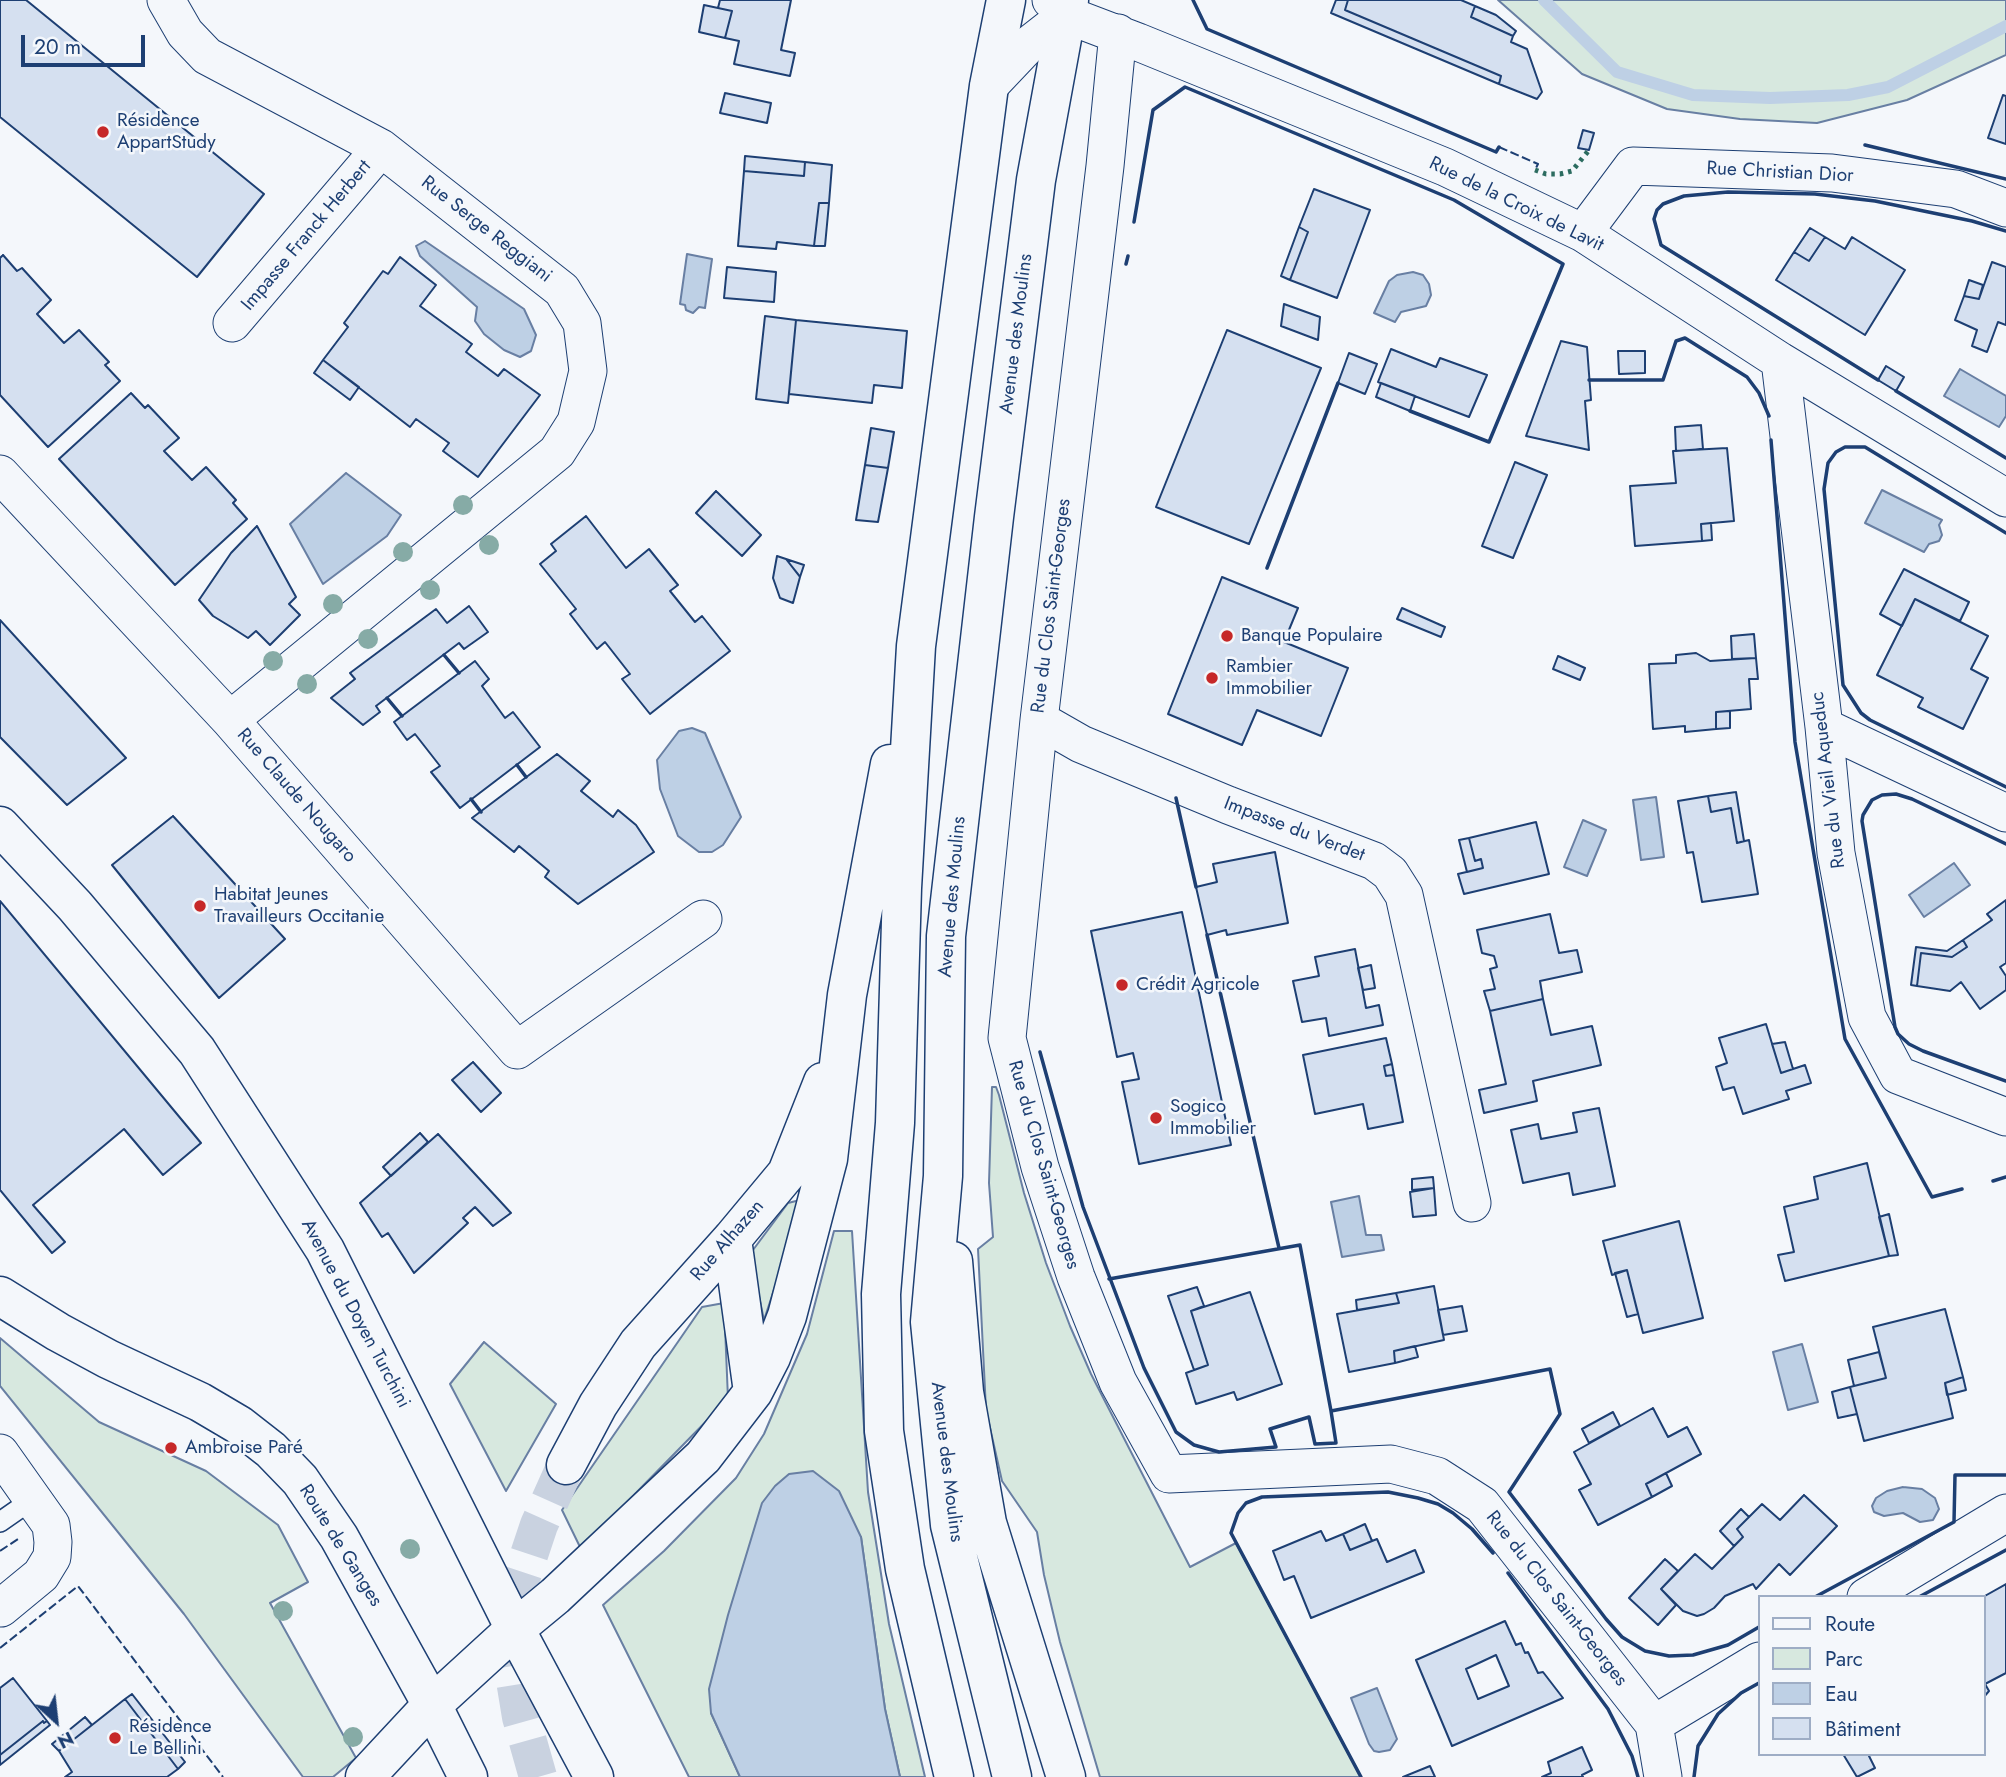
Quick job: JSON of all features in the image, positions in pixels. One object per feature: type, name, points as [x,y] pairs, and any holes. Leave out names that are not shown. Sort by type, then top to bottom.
[{"type":"main road","points":[[954,1777],[905,1569],[884,1432],[881,1294],[895,1124],[902,888],[916,646],[989,86],[1006,0]]},
{"type":"main road","name":"Avenue des Moulins","points":[[1012,1777],[950,1525],[930,1322],[943,1176],[947,923],[994,517],[1036,180],[1086,13]]},
{"type":"main road","points":[[365,1777],[432,1705],[555,1596],[703,1457],[753,1392],[771,1357],[787,1316],[828,1159],[847,995],[879,819],[916,646]]},
{"type":"main road","name":"Avenue du Doyen Turchini","points":[[0,826],[75,906],[197,1051],[326,1250],[515,1629],[594,1777]]},
{"type":"main road","name":"Rue Alhazen","points":[[566,1465],[598,1405],[638,1344],[787,1173],[821,1088],[847,995]]},
{"type":"main road","points":[[943,1176],[964,1392],[987,1523],[1066,1777]]},
{"type":"main road","points":[[732,1239],[753,1392]]},
{"type":"main road","name":"Route de Ganges","points":[[0,1296],[108,1359],[200,1402],[239,1425],[271,1450],[300,1480],[339,1537],[432,1705],[468,1777]]},
{"type":"street","name":"Rue Serge Reggiani","points":[[166,0],[184,33],[207,56],[381,148],[562,290],[582,323],[589,371],[576,422],[557,452],[230,720]]},
{"type":"street","points":[[989,86],[1026,47],[1086,13]]},
{"type":"street","name":"Rue de la Croix de Lavit","points":[[1086,13],[1445,167],[1583,233],[1780,361],[2006,498]]},
{"type":"street","name":"Rue du Clos Saint-Georges","points":[[1086,13],[1105,166],[1039,720],[1007,1038],[1040,1167],[1076,1277],[1118,1382],[1169,1474],[1391,1464],[1437,1476],[1482,1505],[1654,1724]]},
{"type":"street","name":"Impasse Franck Herbert","points":[[232,323],[381,148]]},
{"type":"street","name":"Rue Christian Dior","points":[[1583,233],[1633,166],[1832,173],[1956,189],[2006,208]]},
{"type":"street","name":"Rue du Vieil Aqueduc","points":[[1780,361],[1824,727],[1836,853],[1867,1017],[1898,1075],[2006,1118]]},
{"type":"street","name":"Rue Claude Nougaro","points":[[0,474],[230,720],[517,1050],[703,919]]},
{"type":"street","name":"Impasse du Verdet","points":[[1039,720],[1081,744],[1228,805],[1374,861],[1390,873],[1404,895],[1472,1203]]},
{"type":"street","points":[[1824,727],[2006,813]]},
{"type":"street","points":[[0,1453],[51,1525],[53,1542],[52,1557],[41,1575],[1,1608]]},
{"type":"street","points":[[1869,1595],[2006,1513]]},
{"type":"street","points":[[1663,1777],[1654,1724],[1758,1662]]},
{"type":"lane","points":[[0,1522],[33,1499]]},
{"type":"green space","points":[[1498,0],[2006,0],[2006,55],[1907,100],[1817,123],[1740,119],[1667,109],[1582,74]]},
{"type":"green space","points":[[992,1087],[996,1087],[999,1095],[1024,1193],[1070,1326],[1091,1374],[1190,1567],[1236,1543],[1361,1777],[1100,1777],[1060,1642],[1037,1532],[1002,1481],[986,1410],[978,1249],[993,1237],[989,1183]]},
{"type":"green space","points":[[804,1199],[764,1320],[750,1254],[788,1203]]},
{"type":"green space","points":[[834,1231],[852,1231],[868,1492],[889,1624],[925,1777],[900,1777],[885,1709],[861,1537],[711,1713],[740,1777],[689,1777],[603,1605],[664,1551],[736,1478],[764,1434],[807,1334]]},
{"type":"green space","points":[[724,1303],[728,1399],[581,1549],[562,1510],[702,1307]]},
{"type":"green space","points":[[0,1338],[99,1422],[206,1471],[278,1525],[308,1582],[270,1603],[356,1758],[333,1777],[303,1777],[184,1614],[0,1386]]},
{"type":"green space","points":[[484,1342],[556,1404],[506,1491],[450,1384]]},
{"type":"water","points":[[425,241],[524,309],[536,335],[531,351],[520,357],[504,350],[484,334],[475,321],[477,307],[420,256],[416,246]]},
{"type":"water","points":[[687,254],[712,259],[705,308],[699,307],[693,313],[680,304]]},
{"type":"water","points":[[1413,272],[1423,275],[1429,284],[1431,295],[1426,306],[1401,312],[1395,322],[1374,313],[1389,281],[1397,275]]},
{"type":"water","points":[[1960,369],[2006,396],[2006,416],[1999,427],[1944,396]]},
{"type":"water","points":[[346,473],[401,515],[387,536],[323,584],[290,524]]},
{"type":"water","points":[[1882,490],[1942,520],[1939,525],[1942,535],[1939,541],[1929,544],[1924,552],[1865,523]]},
{"type":"water","points":[[692,728],[705,733],[741,817],[723,845],[712,852],[699,852],[678,836],[660,789],[657,760],[679,731]]},
{"type":"water","points":[[1656,797],[1664,857],[1641,860],[1633,800]]},
{"type":"water","points":[[1583,820],[1606,830],[1587,876],[1564,867]]},
{"type":"water","points":[[1954,863],[1970,885],[1924,917],[1909,895]]},
{"type":"water","points":[[1359,1196],[1366,1235],[1381,1235],[1384,1250],[1342,1257],[1331,1202]]},
{"type":"water","points":[[1802,1344],[1818,1402],[1788,1410],[1773,1352]]},
{"type":"water","points":[[813,1471],[839,1491],[861,1537],[885,1709],[900,1777],[740,1777],[711,1713],[709,1689],[762,1503],[789,1474]]},
{"type":"water","points":[[1903,1487],[1922,1489],[1935,1498],[1939,1509],[1933,1520],[1920,1522],[1903,1513],[1884,1516],[1874,1512],[1872,1506],[1876,1498],[1887,1491]]},
{"type":"water","points":[[1377,1688],[1397,1739],[1390,1750],[1379,1752],[1374,1751],[1369,1744],[1351,1698]]},
{"type":"building","name":"Résidence AppartStudy","points":[[0,0],[26,0],[264,194],[197,277],[0,117]]},
{"type":"building","points":[[720,0],[791,0],[781,50],[795,53],[790,76],[734,64],[739,41],[725,38],[732,11],[718,8]]},
{"type":"building","points":[[1336,0],[1348,0],[1345,10],[1501,76],[1499,84],[1331,13]]},
{"type":"building","points":[[1348,0],[1461,0],[1475,6],[1471,17],[1513,36],[1511,42],[1527,49],[1542,92],[1537,99],[1499,84],[1501,76],[1345,10]]},
{"type":"building","points":[[704,5],[732,11],[725,38],[699,32]]},
{"type":"building","points":[[1475,6],[1496,15],[1516,31],[1513,36],[1471,17]]},
{"type":"building","points":[[725,93],[771,103],[767,123],[720,113]]},
{"type":"building","points":[[2003,95],[2006,96],[2006,144],[1988,138]]},
{"type":"building","points":[[1583,130],[1594,133],[1589,150],[1578,148]]},
{"type":"building","points":[[745,156],[805,162],[804,176],[744,171]]},
{"type":"building","points":[[805,162],[832,165],[829,203],[819,203],[814,246],[777,242],[776,249],[738,246],[744,171],[804,176]]},
{"type":"building","points":[[1314,189],[1370,210],[1337,298],[1290,280],[1308,232],[1299,227]]},
{"type":"building","points":[[819,203],[829,203],[825,246],[814,246]]},
{"type":"building","points":[[1299,227],[1308,232],[1290,280],[1281,276]]},
{"type":"building","points":[[1810,228],[1825,237],[1809,261],[1794,252]]},
{"type":"building","points":[[1825,237],[1845,249],[1852,237],[1905,270],[1865,335],[1776,280],[1794,252],[1809,261]]},
{"type":"building","points":[[3,255],[17,271],[22,268],[51,300],[37,314],[64,343],[79,330],[109,362],[105,365],[120,381],[48,447],[0,395],[0,258]]},
{"type":"building","points":[[400,257],[436,285],[420,306],[472,344],[466,352],[498,376],[504,369],[540,395],[478,477],[443,451],[449,443],[416,419],[410,427],[323,360],[348,327],[344,323],[383,271],[388,274]]},
{"type":"building","points":[[1992,262],[2006,267],[2006,325],[1998,322],[1987,352],[1972,346],[1977,330],[1955,320],[1964,296],[1979,299]]},
{"type":"building","points":[[727,267],[776,272],[774,302],[724,298]]},
{"type":"building","points":[[1969,280],[1983,285],[1979,299],[1964,296]]},
{"type":"building","points":[[1284,304],[1320,317],[1318,340],[1281,326]]},
{"type":"building","points":[[765,316],[796,320],[788,403],[756,399]]},
{"type":"building","points":[[796,320],[907,331],[902,388],[874,385],[872,403],[789,394]]},
{"type":"building","points":[[1227,330],[1321,368],[1249,544],[1156,507]]},
{"type":"building","points":[[1561,341],[1587,347],[1591,400],[1585,401],[1589,450],[1526,436]]},
{"type":"building","points":[[1391,349],[1436,367],[1440,358],[1487,375],[1469,417],[1378,382]]},
{"type":"building","points":[[1618,351],[1645,351],[1645,373],[1619,374]]},
{"type":"building","points":[[1349,353],[1377,364],[1365,394],[1338,383]]},
{"type":"building","points":[[323,360],[359,387],[350,400],[314,373]]},
{"type":"building","points":[[1886,366],[1904,377],[1896,391],[1878,380]]},
{"type":"building","points":[[1381,383],[1415,396],[1410,411],[1376,397]]},
{"type":"building","points":[[131,393],[145,408],[148,405],[179,438],[164,451],[192,480],[206,467],[236,500],[233,503],[247,519],[175,585],[59,459]]},
{"type":"building","points":[[1701,425],[1703,449],[1676,451],[1675,427]]},
{"type":"building","points":[[871,428],[894,432],[888,468],[865,465]]},
{"type":"building","points":[[1727,448],[1734,521],[1701,524],[1702,541],[1635,546],[1630,486],[1676,483],[1673,451]]},
{"type":"building","points":[[1515,462],[1547,475],[1513,558],[1482,546]]},
{"type":"building","points":[[865,465],[888,468],[878,522],[856,520]]},
{"type":"building","points":[[716,491],[761,535],[742,556],[696,513]]},
{"type":"building","points":[[586,516],[626,568],[649,549],[678,585],[670,591],[695,622],[702,616],[730,651],[650,714],[622,679],[630,674],[605,642],[597,649],[570,614],[576,609],[540,564],[556,551],[551,544]]},
{"type":"building","points":[[1711,523],[1712,540],[1702,541],[1701,524]]},
{"type":"building","points":[[257,526],[296,597],[289,604],[300,615],[270,645],[256,631],[248,638],[213,616],[199,600],[231,553]]},
{"type":"building","points":[[777,556],[786,559],[800,577],[793,603],[780,598],[773,578]]},
{"type":"building","points":[[786,559],[804,565],[800,577],[798,574]]},
{"type":"building","points":[[1904,569],[1969,602],[1960,621],[1915,599],[1902,626],[1880,614]]},
{"type":"building","points":[[1222,577],[1298,608],[1284,642],[1348,668],[1321,736],[1257,710],[1242,745],[1168,714]]},
{"type":"building","points":[[1915,599],[1988,636],[1971,669],[1988,678],[1963,729],[1918,707],[1923,698],[1877,675]]},
{"type":"building","points":[[469,606],[488,632],[464,649],[459,643],[376,706],[380,712],[363,725],[331,698],[355,679],[350,673],[436,609],[447,623]]},
{"type":"building","points":[[1402,608],[1445,627],[1441,637],[1397,619]]},
{"type":"building","points":[[0,620],[126,758],[67,805],[0,737]]},
{"type":"building","points":[[1754,634],[1756,658],[1732,659],[1731,636]]},
{"type":"building","points":[[1696,653],[1710,661],[1756,658],[1758,679],[1749,679],[1751,709],[1716,712],[1716,729],[1685,732],[1685,726],[1653,729],[1649,664],[1676,663],[1676,655]]},
{"type":"building","points":[[1558,656],[1585,668],[1580,680],[1553,669]]},
{"type":"building","points":[[475,661],[489,679],[482,686],[505,718],[513,712],[540,747],[460,808],[431,772],[440,766],[415,734],[407,740],[394,722]]},
{"type":"building","points":[[1730,711],[1730,728],[1716,729],[1716,712]]},
{"type":"building","points":[[557,754],[590,781],[581,791],[613,817],[618,810],[636,825],[654,852],[578,904],[545,877],[549,871],[519,846],[514,852],[472,818]]},
{"type":"building","points":[[1736,792],[1744,841],[1737,843],[1731,808],[1711,812],[1708,796]]},
{"type":"building","points":[[1708,796],[1711,812],[1731,808],[1737,843],[1749,840],[1758,894],[1702,902],[1693,852],[1687,853],[1678,801]]},
{"type":"building","name":"Habitat Jeunes Travailleurs Occitanie","points":[[173,816],[285,939],[219,998],[112,865]]},
{"type":"building","points":[[1536,822],[1549,874],[1464,894],[1458,874],[1483,868],[1481,859],[1475,861],[1469,838]]},
{"type":"building","points":[[1469,838],[1475,861],[1481,859],[1483,868],[1467,872],[1459,840]]},
{"type":"building","points":[[1275,852],[1288,923],[1227,935],[1226,930],[1207,935],[1196,887],[1217,882],[1213,864]]},
{"type":"building","points":[[2006,900],[2006,963],[2000,967],[2006,976],[2006,990],[1980,1009],[1961,982],[1950,991],[1917,986],[1921,953],[1952,957],[1967,947],[1963,940],[1992,920],[1987,914]]},
{"type":"building","points":[[0,901],[201,1143],[163,1175],[124,1129],[33,1205],[65,1242],[52,1253],[0,1190]]},
{"type":"building","points":[[1182,912],[1231,1145],[1139,1164],[1122,1082],[1139,1079],[1133,1053],[1117,1057],[1091,931]]},
{"type":"building","points":[[1550,914],[1559,953],[1577,950],[1582,972],[1540,981],[1543,999],[1490,1011],[1484,991],[1495,989],[1490,969],[1497,967],[1494,956],[1482,953],[1477,930]]},
{"type":"building","points":[[1963,940],[1967,947],[1952,957],[1921,953],[1917,986],[1911,985],[1916,947],[1947,951]]},
{"type":"building","points":[[1355,949],[1366,1008],[1379,1005],[1383,1025],[1329,1036],[1326,1018],[1302,1022],[1293,981],[1319,976],[1315,957]]},
{"type":"building","points":[[1371,965],[1375,988],[1363,990],[1358,968]]},
{"type":"building","points":[[1543,999],[1551,1035],[1592,1026],[1601,1065],[1533,1081],[1537,1101],[1484,1113],[1479,1090],[1506,1084],[1490,1011]]},
{"type":"building","points":[[1766,1024],[1781,1073],[1805,1065],[1811,1083],[1786,1091],[1789,1099],[1743,1114],[1734,1087],[1723,1090],[1716,1067],[1727,1063],[1719,1038]]},
{"type":"building","points":[[1386,1038],[1392,1064],[1384,1066],[1386,1076],[1394,1075],[1403,1122],[1368,1129],[1363,1104],[1315,1114],[1303,1055]]},
{"type":"building","points":[[1785,1042],[1793,1069],[1781,1073],[1772,1044]]},
{"type":"building","points":[[473,1062],[501,1093],[481,1112],[452,1080]]},
{"type":"building","points":[[1392,1064],[1394,1075],[1386,1076],[1384,1066]]},
{"type":"building","points":[[1599,1108],[1615,1186],[1573,1195],[1569,1173],[1523,1183],[1511,1130],[1538,1124],[1541,1139],[1577,1132],[1573,1113]]},
{"type":"building","points":[[420,1133],[428,1142],[391,1176],[383,1167]]},
{"type":"building","points":[[438,1134],[511,1213],[493,1226],[475,1207],[463,1218],[468,1223],[414,1273],[388,1233],[382,1237],[360,1203]]},
{"type":"building","points":[[1867,1163],[1889,1256],[1785,1281],[1778,1255],[1794,1252],[1784,1207],[1818,1199],[1814,1177]]},
{"type":"building","points":[[1433,1177],[1434,1188],[1412,1190],[1412,1179]]},
{"type":"building","points":[[1434,1188],[1436,1215],[1413,1217],[1410,1192]]},
{"type":"building","points":[[1889,1214],[1898,1255],[1889,1256],[1879,1217]]},
{"type":"building","points":[[1679,1221],[1703,1318],[1643,1333],[1627,1270],[1612,1275],[1603,1241]]},
{"type":"building","points":[[1627,1270],[1638,1314],[1627,1317],[1615,1273]]},
{"type":"building","points":[[1434,1286],[1444,1340],[1394,1351],[1395,1363],[1349,1372],[1337,1314],[1399,1303],[1396,1293]]},
{"type":"building","points":[[1197,1287],[1204,1306],[1191,1311],[1208,1365],[1194,1370],[1168,1296]]},
{"type":"building","points":[[1250,1292],[1282,1384],[1237,1400],[1234,1392],[1196,1404],[1186,1373],[1208,1365],[1191,1311]]},
{"type":"building","points":[[1396,1293],[1399,1303],[1357,1310],[1356,1300]]},
{"type":"building","points":[[1462,1306],[1467,1331],[1443,1335],[1438,1310]]},
{"type":"building","points":[[1945,1309],[1963,1377],[1945,1383],[1953,1418],[1864,1441],[1850,1387],[1886,1378],[1873,1327]]},
{"type":"building","points":[[1415,1346],[1418,1357],[1395,1363],[1394,1351]]},
{"type":"building","points":[[1879,1352],[1886,1378],[1854,1386],[1848,1360]]},
{"type":"building","points":[[1963,1377],[1966,1390],[1947,1395],[1945,1383]]},
{"type":"building","points":[[1850,1387],[1857,1414],[1838,1418],[1832,1392]]},
{"type":"building","points":[[1653,1408],[1668,1437],[1687,1427],[1701,1454],[1646,1484],[1652,1497],[1598,1525],[1579,1490],[1591,1484],[1574,1452]]},
{"type":"building","points":[[1613,1412],[1620,1426],[1589,1443],[1582,1429]]},
{"type":"building","points":[[1666,1473],[1672,1486],[1652,1497],[1646,1484]]},
{"type":"building","points":[[1804,1495],[1837,1526],[1790,1575],[1779,1564],[1756,1589],[1753,1584],[1725,1596],[1714,1608],[1697,1616],[1683,1611],[1661,1589],[1695,1554],[1712,1569],[1743,1537],[1737,1529],[1762,1504],[1780,1520]]},
{"type":"building","points":[[1741,1509],[1749,1517],[1737,1529],[1743,1537],[1734,1546],[1720,1531]]},
{"type":"building","points":[[1365,1524],[1372,1541],[1350,1550],[1343,1534]]},
{"type":"building","points":[[1321,1531],[1326,1541],[1343,1534],[1350,1550],[1377,1539],[1387,1562],[1415,1550],[1424,1572],[1311,1618],[1294,1576],[1284,1580],[1273,1551]]},
{"type":"building","points":[[1665,1559],[1678,1571],[1661,1589],[1676,1605],[1658,1625],[1629,1598]]},
{"type":"building","points":[[2006,1584],[2006,1673],[1985,1684],[1985,1596]]},
{"type":"building","points":[[1505,1621],[1516,1645],[1521,1643],[1538,1673],[1543,1672],[1563,1698],[1452,1746],[1416,1660]],"holes":[[[1496,1655],[1509,1686],[1478,1699],[1466,1669]]]},
{"type":"building","points":[[13,1678],[47,1721],[43,1721],[0,1755],[0,1688]]},
{"type":"building","points":[[132,1694],[185,1762],[178,1769],[125,1699]]},
{"type":"building","name":"Résidence Le Bellini","points":[[125,1699],[178,1769],[167,1777],[65,1777],[72,1772],[59,1751]]},
{"type":"building","points":[[85,1717],[92,1725],[59,1751],[52,1744]]},
{"type":"building","points":[[43,1721],[50,1725],[0,1765],[0,1755]]},
{"type":"building","points":[[1582,1747],[1592,1770],[1582,1775],[1583,1777],[1542,1777],[1551,1773],[1548,1762]]},
{"type":"building","points":[[1844,1756],[1869,1756],[1875,1768],[1857,1777]]},
{"type":"building","points":[[1430,1766],[1435,1777],[1403,1777]]},
{"type":"waterway","points":[[1544,0],[1617,72],[1693,95],[1770,98],[1848,95],[1888,87],[2006,26]]},
{"type":"tunnel","points":[[538,1777],[521,1717],[511,1656],[519,1585],[539,1525],[566,1465]]},
{"type":"hedge","points":[[1535,170],[1546,174],[1572,171],[1589,150]]},
{"type":"fence","points":[[1499,147],[1538,164],[1535,170]]},
{"type":"fence","points":[[0,1551],[18,1539]]},
{"type":"fence","points":[[0,1648],[78,1586],[223,1777]]},
{"type":"wall","points":[[1193,0],[1207,29],[1496,152],[1499,147]]},
{"type":"wall","points":[[1134,222],[1153,110],[1185,87],[1454,200],[1563,264],[1489,442],[1410,411]]},
{"type":"wall","points":[[1865,145],[2006,179]]},
{"type":"wall","points":[[1878,380],[1661,245],[1654,219],[1657,210],[1663,204],[1684,196],[1728,192],[1815,194],[1875,201],[1972,221],[2006,231]]},
{"type":"wall","points":[[1126,264],[1128,256]]},
{"type":"wall","points":[[1589,380],[1663,380],[1676,341],[1685,338],[1747,377],[1759,393],[1769,416]]},
{"type":"wall","points":[[1267,568],[1338,383]]},
{"type":"wall","points":[[1896,391],[2006,458]]},
{"type":"wall","points":[[1771,440],[1795,742],[1845,1039],[1932,1197],[1962,1189]]},
{"type":"wall","points":[[2006,533],[1865,447],[1845,447],[1836,452],[1828,463],[1824,489],[1843,685],[1861,713],[1870,720],[2006,787]]},
{"type":"wall","points":[[444,655],[459,673]]},
{"type":"wall","points":[[387,698],[402,716]]},
{"type":"wall","points":[[517,765],[526,777]]},
{"type":"wall","points":[[2006,844],[1896,794],[1882,795],[1872,800],[1863,815],[1898,1034],[1923,1051],[2006,1081]]},
{"type":"wall","points":[[1176,798],[1196,887]]},
{"type":"wall","points":[[471,799],[481,812]]},
{"type":"wall","points":[[1207,935],[1279,1248]]},
{"type":"wall","points":[[1040,1052],[1083,1207],[1144,1368],[1176,1432],[1194,1445],[1219,1452],[1276,1447],[1270,1429],[1309,1417],[1315,1444],[1336,1443],[1331,1411],[1550,1369],[1560,1414],[1509,1492],[1606,1619],[1622,1637],[1645,1651],[1669,1656],[1693,1655],[1728,1645],[1758,1628]]},
{"type":"wall","points":[[1993,1181],[2006,1177]]},
{"type":"wall","points":[[1109,1279],[1300,1245],[1331,1411]]},
{"type":"wall","points":[[1819,1595],[1954,1522],[1955,1475],[2006,1475]]},
{"type":"wall","points":[[1361,1777],[1231,1533],[1238,1513],[1246,1503],[1262,1497],[1388,1492],[1438,1504],[1472,1529],[1493,1553]]},
{"type":"wall","points":[[1923,1595],[2006,1550]]},
{"type":"wall","points":[[1508,1573],[1608,1709],[1632,1756],[1638,1777]]},
{"type":"wall","points":[[1694,1777],[1698,1746],[1718,1714],[1741,1693],[1758,1684]]},
{"type":"place","name":"Résidence AppartStudy","points":[[103,132]]},
{"type":"place","name":"Banque Populaire","points":[[1227,636]]},
{"type":"place","name":"Rambier Immobilier","points":[[1212,678]]},
{"type":"place","name":"Habitat Jeunes Travailleurs Occitanie","points":[[200,906]]},
{"type":"place","name":"Crédit Agricole","points":[[1122,985]]},
{"type":"place","name":"Sogico Immobilier","points":[[1156,1118]]},
{"type":"place","name":"Ambroise Paré","points":[[171,1448]]},
{"type":"place","name":"Résidence Le Bellini","points":[[115,1738]]}]
